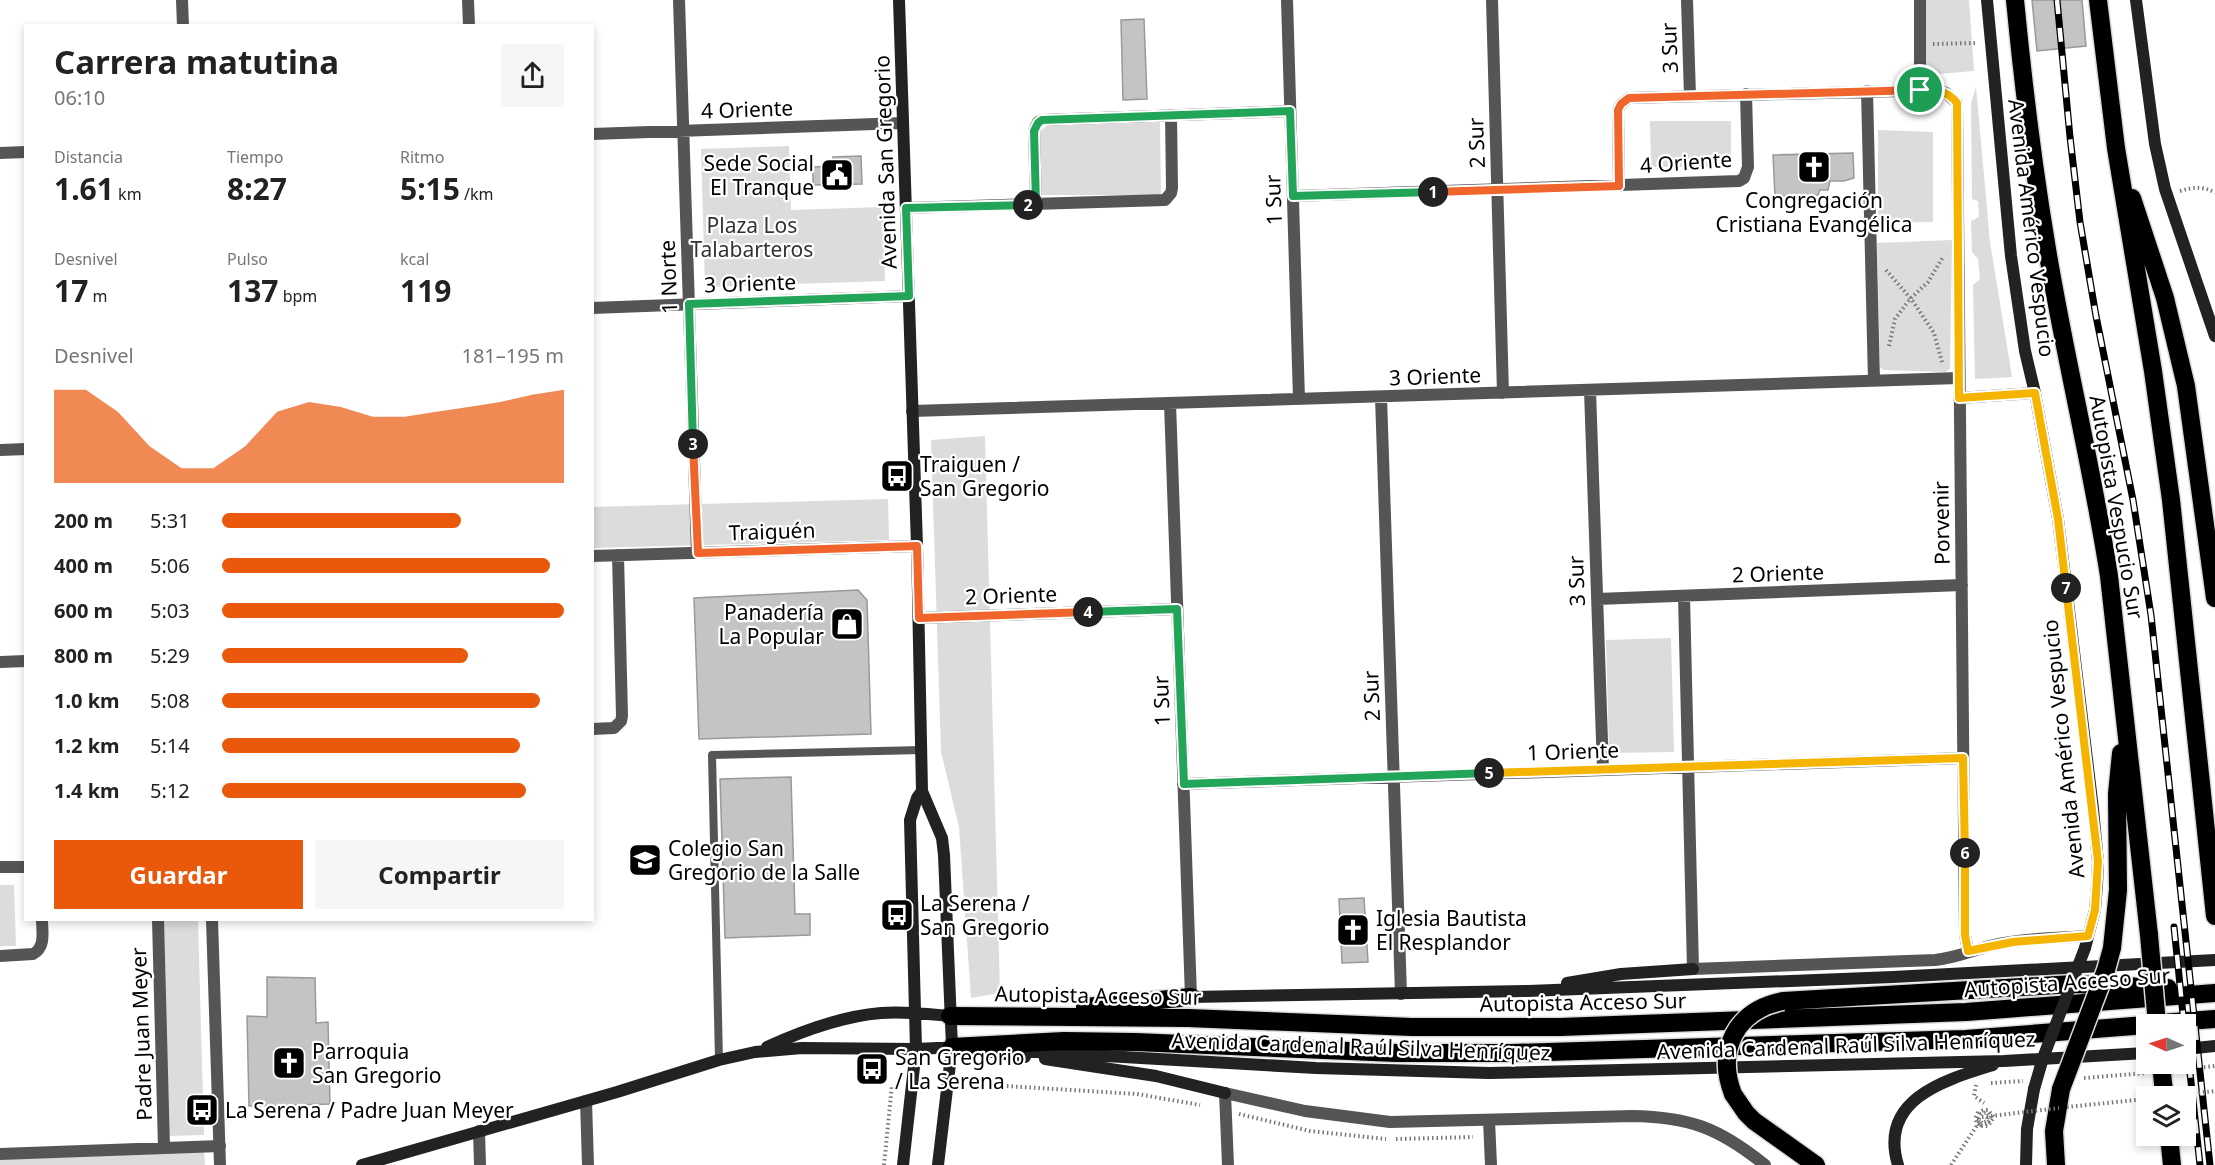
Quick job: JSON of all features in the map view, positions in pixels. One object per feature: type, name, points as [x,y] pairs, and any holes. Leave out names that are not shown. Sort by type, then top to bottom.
[{"type":"highway","name":"Autopista Vespucio Sur","points":[[2015,0],[2038,192],[2057,305],[2100,519],[2109,576],[2156,1014]]},
{"type":"highway","points":[[2098,0],[2115,148],[2153,371],[2171,500],[2215,916]]},
{"type":"highway","points":[[2115,148],[2154,264],[2180,359],[2193,428],[2215,598]]},
{"type":"highway","points":[[2056,1165],[2054,1131],[2061,1089],[2106,970],[2112,948],[2118,881],[2117,794],[2126,725]]},
{"type":"highway","points":[[1816,1165],[1754,1121],[1739,1104],[1729,1083],[1727,1060],[1732,1037],[1738,1027],[1753,1012],[1772,1003],[2073,984],[2142,986],[2213,993]]},
{"type":"highway","name":"Autopista Acceso Sur","points":[[950,1016],[1188,1018],[1412,1027],[1560,1027],[1966,1012],[2213,993]]},
{"type":"highway","points":[[1029,1017],[1092,1006],[1191,997]]},
{"type":"highway","points":[[2196,1020],[2215,1019]]},
{"type":"highway","points":[[952,1047],[1030,1042],[1135,1042],[1397,1053],[1512,1053],[1966,1039],[2136,1025]]},
{"type":"highway","points":[[2170,1146],[2172,1165]]},
{"type":"main road","name":"Avenida San Gregorio","points":[[899,0],[917,546],[922,791],[943,846],[952,1047],[938,1165]]},
{"type":"main road","name":"Avenida Américo Vespucio","points":[[1987,0],[2011,256],[2025,351],[2058,519],[2098,861],[2095,910],[2086,942],[2043,1058],[2034,1089],[2023,1162]]},
{"type":"main road","points":[[2136,0],[2155,144],[2165,189],[2215,336]]},
{"type":"main road","name":"Avenida San Gregorio","points":[[903,1165],[916,1049],[910,820],[917,798],[922,791]]},
{"type":"main road","name":"Avenida Cardenal Raúl Silva Henríquez","points":[[1191,997],[1528,991],[1893,977],[2215,960]]},
{"type":"main road","points":[[1528,991],[1621,974],[1693,969]]},
{"type":"main road","name":"Avenida Cardenal Raúl Silva Henríquez","points":[[754,1052],[800,1033],[852,1018],[880,1013],[950,1016]]},
{"type":"main road","points":[[2196,1048],[2215,1046]]},
{"type":"main road","points":[[952,1047],[1137,1072],[1226,1093]]},
{"type":"main road","name":"Avenida Cardenal Raúl Silva Henríquez","points":[[362,1165],[586,1101],[719,1060],[754,1052],[802,1048],[952,1047],[1305,1067],[1443,1072],[1552,1072],[2004,1061],[2136,1054]]},
{"type":"main road","points":[[1898,1165],[1895,1139],[1902,1115],[1909,1104],[1938,1083],[2004,1061]]},
{"type":"street","points":[[182,0],[183,24]]},
{"type":"street","points":[[468,0],[469,24]]},
{"type":"street","name":"1 Norte","points":[[679,0],[698,553]]},
{"type":"street","name":"1 Sur","points":[[1287,0],[1299,399]]},
{"type":"street","name":"2 Sur","points":[[1492,0],[1503,393]]},
{"type":"street","name":"3 Sur","points":[[1687,0],[1690,96]]},
{"type":"street","points":[[1920,0],[1920,90]]},
{"type":"street","name":"4 Oriente","points":[[1619,186],[1617,117],[1621,104],[1634,98],[1920,90],[1937,90],[1952,97]]},
{"type":"street","points":[[1867,92],[1874,381]]},
{"type":"street","name":"4 Oriente","points":[[1293,196],[1734,182],[1744,177],[1748,167],[1746,94]]},
{"type":"street","name":"Porvenir","points":[[1952,97],[1958,109],[1965,935],[1968,951]]},
{"type":"street","points":[[1036,204],[1034,131],[1038,123],[1047,119],[1290,111]]},
{"type":"street","points":[[906,208],[1165,200],[1172,188],[1171,115]]},
{"type":"street","name":"4 Oriente","points":[[594,134],[903,123]]},
{"type":"street","points":[[0,153],[24,153]]},
{"type":"street","name":"3 Oriente","points":[[594,308],[909,296]]},
{"type":"street","name":"3 Oriente","points":[[912,411],[1959,378]]},
{"type":"street","name":"3 Sur","points":[[1590,390],[1603,770]]},
{"type":"street","points":[[1959,398],[2035,393]]},
{"type":"street","name":"2 Sur","points":[[1381,397],[1401,993]]},
{"type":"street","name":"1 Sur","points":[[1170,403],[1191,997]]},
{"type":"street","points":[[0,450],[24,449]]},
{"type":"street","name":"Traiguén","points":[[594,556],[917,546]]},
{"type":"street","points":[[594,729],[614,728],[622,716],[618,555]]},
{"type":"street","name":"2 Oriente","points":[[1597,599],[1962,585]]},
{"type":"street","points":[[1683,596],[1693,969],[1935,960],[2013,942],[2086,942]]},
{"type":"street","name":"2 Oriente","points":[[919,618],[1177,609]]},
{"type":"street","points":[[0,662],[24,661]]},
{"type":"street","name":"1 Oriente","points":[[1184,784],[1963,758]]},
{"type":"street","points":[[0,867],[24,867]]},
{"type":"street","points":[[0,956],[28,955],[38,951],[42,941],[42,921]]},
{"type":"street","name":"Padre Juan Meyer","points":[[158,921],[164,1148]]},
{"type":"street","points":[[212,921],[220,1165]]},
{"type":"street","points":[[1228,1165],[1226,1093],[1305,1112],[1369,1120],[1411,1122],[1632,1116],[1675,1119],[1702,1126],[1723,1135],[1765,1165]]},
{"type":"street","points":[[586,1101],[588,1165]]},
{"type":"street","points":[[1489,1119],[1491,1165]]},
{"type":"street","points":[[479,1131],[480,1165]]},
{"type":"street","points":[[0,1154],[220,1146]]},
{"type":"lane","points":[[719,1060],[712,755],[922,750]]},
{"type":"path","points":[[1920,45],[1974,43]]},
{"type":"path","points":[[2176,192],[2199,188],[2215,193]]},
{"type":"path","points":[[1886,353],[1895,319],[1928,282],[1945,254],[1945,264]]},
{"type":"path","points":[[1883,268],[1911,299],[1934,333],[1942,362]]},
{"type":"path","points":[[1940,367],[1943,340]]},
{"type":"path","points":[[884,1165],[892,1084]]},
{"type":"path","points":[[2196,1091],[2215,1091]]},
{"type":"path","points":[[1952,1165],[1980,1121],[1979,1117],[1984,1112],[1990,1114],[1990,1120],[1985,1125],[1979,1122],[1977,1116],[1983,1110],[1988,1110],[1994,1117],[1988,1125],[1980,1126],[1975,1119],[1978,1112]]},
{"type":"path","points":[[1980,1121],[1985,1123],[1988,1116]]},
{"type":"green space","points":[[1926,0],[1969,0],[1974,71],[1926,75]]},
{"type":"green space","points":[[1976,87],[1990,242],[2012,377],[1975,379],[1973,285],[1980,279],[1978,259],[1972,252],[1971,221],[1979,217],[1978,201],[1972,199],[1971,103]]},
{"type":"green space","points":[[1650,121],[1731,121],[1731,167],[1651,167]]},
{"type":"green space","points":[[1160,122],[1161,195],[1040,195],[1039,132],[1047,126]]},
{"type":"green space","points":[[1878,130],[1933,132],[1933,222],[1878,223]]},
{"type":"green space","name":"Plaza Los Talabarteros","points":[[789,146],[791,210],[883,207],[885,281],[705,287],[701,149]]},
{"type":"green space","points":[[1952,240],[1950,369],[1945,372],[1883,370],[1880,367],[1877,243]]},
{"type":"green space","points":[[985,436],[1000,993],[971,998],[959,827],[941,752],[931,440]]},
{"type":"green space","points":[[888,499],[889,540],[594,548],[594,507]]},
{"type":"green space","points":[[1671,638],[1674,752],[1609,753],[1606,640]]},
{"type":"green space","points":[[0,885],[14,885],[16,946],[0,946]]},
{"type":"green space","points":[[161,921],[198,921],[204,1135],[167,1136]]},
{"type":"green space","points":[[204,1151],[205,1165],[0,1165],[0,1158]]},
{"type":"building","points":[[2032,0],[2082,0],[2086,46],[2037,51]]},
{"type":"building","points":[[1144,19],[1147,99],[1123,100],[1121,20]]},
{"type":"building","name":"Congregación Cristiana Evangélica","points":[[1853,153],[1854,178],[1830,181],[1828,190],[1820,190],[1818,195],[1775,196],[1773,155]]},
{"type":"building","name":"Sede Social El Tranque","points":[[861,156],[862,184],[813,185],[813,167],[834,166],[833,157]]},
{"type":"building","points":[[858,590],[867,600],[871,734],[699,739],[694,598]]},
{"type":"building","points":[[791,777],[795,914],[810,914],[810,935],[725,938],[720,779]]},
{"type":"building","name":"Iglesia Bautista El Resplandor","points":[[1364,898],[1368,962],[1342,963],[1339,899]]},
{"type":"building","name":"Parroquia San Gregorio","points":[[267,977],[315,978],[316,1023],[328,1022],[330,1104],[249,1106],[247,1016],[267,1017]]},
{"type":"railway","points":[[2057,0],[2080,222],[2096,316],[2133,500],[2151,615],[2210,1165]]},
{"type":"railway","points":[[2174,927],[2183,1014]]},
{"type":"railway","points":[[2190,1074],[2200,1165]]},
{"type":"place","name":"Congregación Cristiana Evangélica","points":[[1814,167]]},
{"type":"place","name":"Sede Social El Tranque","points":[[837,175]]},
{"type":"place","name":"Traiguen / San Gregorio","points":[[897,476]]},
{"type":"place","name":"Panadería La Popular","points":[[847,624]]},
{"type":"place","name":"Colegio San Gregorio de la Salle","points":[[645,860]]},
{"type":"place","name":"La Serena / San Gregorio","points":[[897,915]]},
{"type":"place","name":"Iglesia Bautista El Resplandor","points":[[1353,930]]},
{"type":"place","name":"Parroquia San Gregorio","points":[[289,1063]]},
{"type":"place","name":"San Gregorio / La Serena","points":[[872,1069]]},
{"type":"place","name":"La Serena / Padre Juan Meyer","points":[[202,1110]]},
{"type":"route","points":[[1920,90],[1937,90],[1946,93],[1955,100],[1958,109],[1959,398],[2035,393],[2058,519],[2093,808],[2098,861],[2095,910],[2088,936],[2013,942],[1968,951],[1965,935],[1963,758],[1184,784],[1177,609],[919,618],[917,546],[698,553],[689,304],[909,296],[906,208],[1036,204],[1034,131],[1042,120],[1290,111],[1293,196],[1619,186],[1618,110],[1621,104],[1629,98],[1920,90]]}]
